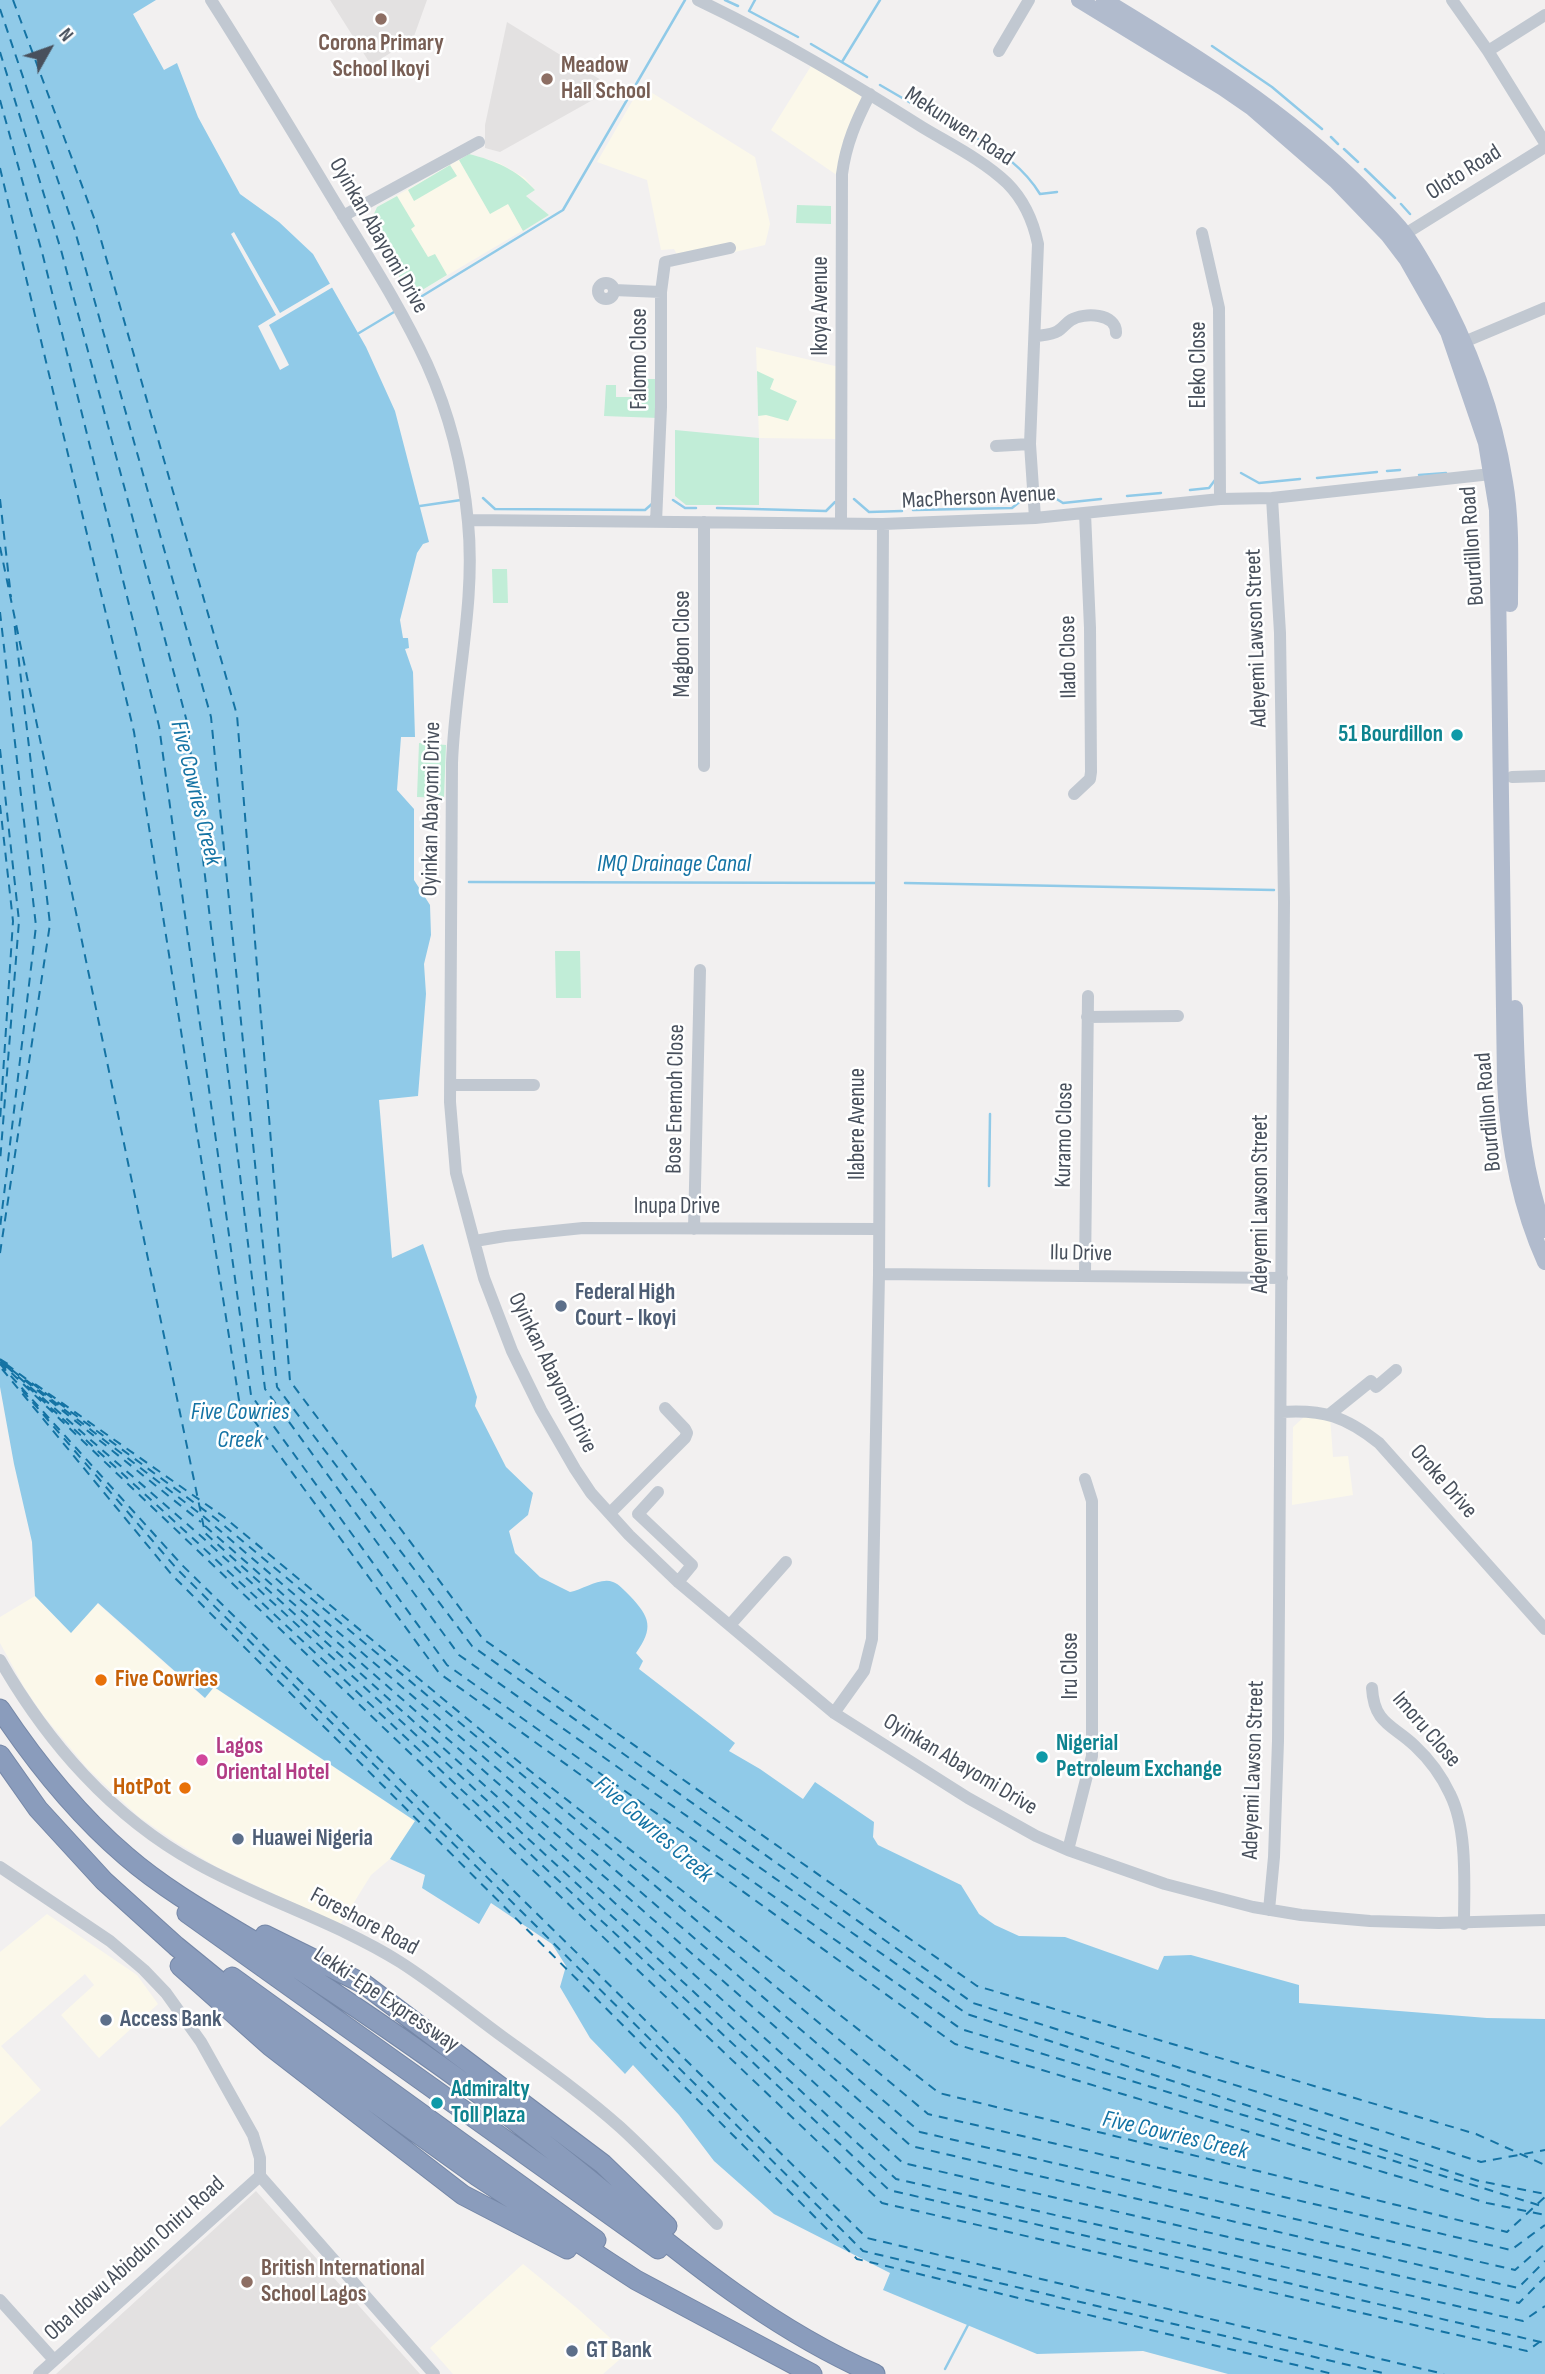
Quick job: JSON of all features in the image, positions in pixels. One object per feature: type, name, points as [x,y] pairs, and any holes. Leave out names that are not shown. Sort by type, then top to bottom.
[{"type":"highway","name":"Lekki-Epe Expressway","points":[[0,1709],[68,1800],[136,1864],[456,2076],[519,2122],[755,2307],[820,2348],[875,2374]]},
{"type":"highway","points":[[0,1755],[38,1809],[104,1881],[136,1926],[270,2046],[463,2195],[812,2374]]},
{"type":"highway","points":[[97,1830],[153,1889],[672,2259],[755,2307]]},
{"type":"highway","points":[[104,1881],[207,1959],[696,2313]]},
{"type":"highway","points":[[576,2226],[573,2215],[575,2207],[591,2201]]},
{"type":"main road","name":"Bourdillon Road","points":[[1079,0],[1105,6],[1167,38],[1253,94],[1321,149],[1405,234],[1450,311],[1464,342],[1491,422],[1506,484],[1510,551],[1518,1107],[1524,1154],[1545,1230]]},
{"type":"main road","name":"Bourdillon Road","points":[[1105,6],[1252,108],[1336,181],[1388,235],[1419,279],[1448,332],[1480,421],[1497,510],[1506,1105],[1514,1167],[1528,1219],[1545,1262]]},
{"type":"street","name":"Oyinkan Abayomi Drive","points":[[211,0],[343,216],[427,363],[461,472],[471,559],[470,600],[453,728],[451,1136],[456,1173],[497,1317],[541,1410],[575,1469],[610,1513],[678,1582],[834,1713],[968,1798],[1036,1836],[1165,1884],[1301,1915],[1370,1922],[1464,1924],[1545,1920]]},
{"type":"street","name":"Mekunwen Road","points":[[698,0],[814,60],[870,94],[995,172],[1018,195],[1030,215],[1038,244],[1030,444],[1035,518]]},
{"type":"street","points":[[999,51],[1028,0]]},
{"type":"street","points":[[1452,0],[1488,51],[1545,145]]},
{"type":"street","points":[[1488,51],[1545,15]]},
{"type":"street","name":"Ikoya Avenue","points":[[842,523],[842,174],[851,132],[870,94]]},
{"type":"street","points":[[343,216],[479,142]]},
{"type":"street","name":"Oloto Road","points":[[1405,234],[1545,145]]},
{"type":"street","name":"Eleko Close","points":[[1202,233],[1219,308],[1220,499]]},
{"type":"street","name":"Falomo Close","points":[[656,522],[661,407],[661,292],[665,262],[730,248]]},
{"type":"street","points":[[614,290],[661,292]]},
{"type":"street","points":[[1464,342],[1545,308]]},
{"type":"street","points":[[1036,336],[1055,333],[1072,319],[1091,315],[1111,320],[1115,324],[1116,333]]},
{"type":"street","points":[[996,446],[1030,444]]},
{"type":"street","name":"MacPherson Avenue","points":[[468,520],[883,524],[1035,518],[1220,499],[1272,498],[1491,474]]},
{"type":"street","name":"Adeyemi Lawson Street","points":[[1269,1909],[1277,1777],[1284,889],[1280,633],[1272,498]]},
{"type":"street","name":"Ilado Close","points":[[1074,794],[1090,779],[1091,772],[1090,628],[1085,513]]},
{"type":"street","name":"Magbon Close","points":[[704,522],[704,766]]},
{"type":"street","name":"Ilabere Avenue","points":[[834,1713],[864,1671],[872,1639],[879,1274],[883,524]]},
{"type":"street","points":[[1512,777],[1545,776]]},
{"type":"street","name":"Bose Enemoh Close","points":[[694,1229],[700,970]]},
{"type":"street","name":"Kuramo Close","points":[[1085,1274],[1088,996]]},
{"type":"street","points":[[1087,1017],[1178,1016]]},
{"type":"street","points":[[451,1085],[534,1085]]},
{"type":"street","name":"Inupa Drive","points":[[475,1241],[583,1228],[879,1229]]},
{"type":"street","name":"Ilu Drive","points":[[879,1274],[1282,1278]]},
{"type":"street","points":[[1330,1414],[1371,1381],[1377,1387],[1396,1370]]},
{"type":"street","points":[[610,1513],[685,1438],[685,1429],[665,1408]]},
{"type":"street","name":"Oroke Drive","points":[[1281,1412],[1303,1410],[1330,1414],[1361,1429],[1379,1443],[1545,1629]]},
{"type":"street","name":"Iru Close","points":[[1068,1850],[1092,1756],[1092,1501],[1085,1479]]},
{"type":"street","points":[[658,1492],[640,1511],[639,1516],[692,1565],[678,1582]]},
{"type":"street","points":[[730,1625],[786,1562]]},
{"type":"street","name":"Foreshore Road","points":[[0,1660],[54,1742],[92,1783],[139,1825],[194,1862],[381,1951],[420,1976],[604,2113],[717,2224]]},
{"type":"street","name":"Imoru Close","points":[[1372,1688],[1378,1714],[1385,1723],[1414,1744],[1442,1779],[1452,1797],[1462,1839],[1464,1924]]},
{"type":"street","points":[[0,1867],[110,1941],[144,1969],[166,1993],[201,2042],[253,2135],[260,2158],[260,2176],[434,2374]]},
{"type":"street","name":"Oba Idowu Abiodun Oniru Road","points":[[39,2374],[260,2176]]},
{"type":"street","points":[[0,2300],[54,2360]]},
{"type":"shaded area","name":"Corona Primary School Ikoyi","points":[[330,0],[427,0],[413,39],[371,65]]},
{"type":"shaded area","name":"Meadow Hall School","points":[[507,22],[614,88],[500,152],[485,148],[485,125]]},
{"type":"shaded area","points":[[813,63],[859,89],[862,102],[843,140],[841,178],[771,130]]},
{"type":"shaded area","points":[[641,86],[755,157],[770,224],[765,245],[682,264],[674,249],[661,250],[647,180],[597,162]]},
{"type":"shaded area","points":[[469,154],[499,163],[525,178],[535,190],[526,196],[549,215],[419,292],[405,287],[369,225],[377,207]]},
{"type":"shaded area","points":[[756,347],[839,367],[838,439],[759,438]]},
{"type":"shaded area","points":[[1330,1416],[1333,1457],[1348,1456],[1353,1495],[1292,1505],[1293,1427],[1304,1417]]},
{"type":"shaded area","name":"Lagos Oriental Hotel","points":[[35,1596],[71,1633],[97,1603],[204,1698],[214,1687],[415,1821],[390,1859],[371,1875],[340,1925],[215,1866],[174,1841],[138,1816],[87,1768],[43,1715],[0,1643],[0,1617]]},
{"type":"shaded area","points":[[47,1914],[137,1975],[158,2004],[99,2058],[61,2015],[94,1985],[85,1974],[1,2046],[41,2090],[0,2127],[0,1952]]},
{"type":"shaded area","name":"British International School Lagos","points":[[256,2191],[420,2374],[56,2374]]},
{"type":"shaded area","points":[[523,2264],[627,2353],[603,2374],[453,2374],[430,2348]]},
{"type":"green space","points":[[469,154],[497,163],[520,176],[535,190],[526,196],[549,215],[523,231],[508,204],[490,214],[459,160]]},
{"type":"green space","points":[[450,165],[457,176],[414,201],[408,190]]},
{"type":"green space","points":[[397,196],[415,226],[411,229],[428,257],[435,254],[447,275],[419,292],[405,287],[369,225],[377,207]]},
{"type":"green space","points":[[797,205],[831,206],[831,224],[796,223]]},
{"type":"green space","points":[[757,371],[774,379],[770,389],[797,401],[788,421],[766,415],[758,416]]},
{"type":"green space","points":[[637,379],[659,379],[658,418],[604,416],[606,385],[616,385],[616,397],[637,397]]},
{"type":"green space","points":[[675,430],[759,438],[759,505],[686,505],[675,496]]},
{"type":"green space","points":[[492,569],[507,569],[508,603],[493,603]]},
{"type":"green space","points":[[419,743],[446,745],[444,798],[417,797]]},
{"type":"green space","points":[[555,951],[580,951],[581,998],[556,998]]},
{"type":"water","name":"Five Cowries Creek","points":[[0,0],[156,0],[133,14],[164,70],[177,63],[198,117],[240,194],[279,222],[313,254],[366,347],[395,411],[429,542],[423,544],[417,553],[400,620],[403,638],[408,638],[409,648],[405,649],[413,672],[415,737],[401,737],[397,790],[414,809],[414,880],[430,905],[431,935],[424,964],[426,994],[418,1096],[379,1100],[392,1258],[423,1244],[477,1397],[475,1406],[506,1467],[533,1493],[528,1515],[509,1531],[515,1553],[540,1577],[570,1592],[603,1581],[620,1586],[642,1610],[647,1623],[645,1637],[636,1653],[643,1661],[639,1669],[735,1743],[729,1751],[803,1799],[815,1782],[874,1822],[873,1837],[878,1845],[961,1885],[979,1914],[1019,1936],[1065,1937],[1158,1970],[1164,1956],[1191,1955],[1299,1985],[1299,2003],[1487,2018],[1545,2019],[1545,2374],[1228,2374],[1143,2351],[1037,2354],[883,2290],[890,2273],[774,2214],[714,2161],[679,2115],[633,2065],[625,2074],[590,2038],[560,1987],[566,1966],[552,1944],[491,1903],[479,1924],[422,1888],[425,1875],[390,1859],[415,1821],[214,1687],[205,1698],[98,1603],[71,1633],[35,1596],[32,1542],[0,1387]]},
{"type":"pier","points":[[234,232],[280,313],[331,283],[333,287],[269,325],[289,365],[280,370],[258,326],[276,315],[231,234]]},
{"type":"waterway","points":[[414,301],[563,210],[685,0]]},
{"type":"waterway","points":[[725,0],[738,6]]},
{"type":"waterway","points":[[755,0],[749,11],[798,37]]},
{"type":"waterway","points":[[842,62],[880,0]]},
{"type":"waterway","points":[[811,44],[867,77]]},
{"type":"waterway","points":[[1212,46],[1272,87],[1322,129]]},
{"type":"waterway","points":[[880,85],[958,128]]},
{"type":"waterway","points":[[975,137],[1011,161],[1027,176],[1040,194],[1057,192]]},
{"type":"waterway","points":[[1331,137],[1338,144]]},
{"type":"waterway","points":[[1344,149],[1358,162]]},
{"type":"waterway","points":[[1365,169],[1395,198]]},
{"type":"waterway","points":[[1401,204],[1410,214]]},
{"type":"waterway","points":[[359,333],[394,312]]},
{"type":"waterway","points":[[1387,471],[1400,470]]},
{"type":"waterway","points":[[1317,478],[1377,472]]},
{"type":"waterway","points":[[1241,473],[1259,483],[1300,479]]},
{"type":"waterway","points":[[1419,475],[1446,473]]},
{"type":"waterway","points":[[1190,490],[1209,488],[1215,480]]},
{"type":"waterway","points":[[1047,493],[1063,503],[1101,499]]},
{"type":"waterway","points":[[1127,496],[1161,493]]},
{"type":"waterway","points":[[913,510],[1012,508],[1028,495]]},
{"type":"waterway","points":[[483,498],[495,509],[645,510],[653,503]]},
{"type":"waterway","points":[[854,499],[869,512],[902,511]]},
{"type":"waterway","points":[[420,506],[461,500]]},
{"type":"waterway","points":[[673,500],[685,508],[696,508]]},
{"type":"waterway","points":[[717,508],[826,511],[835,502]]},
{"type":"waterway","name":"IMQ Drainage Canal","points":[[469,882],[876,883]]},
{"type":"waterway","name":"IMQ Drainage Canal","points":[[905,883],[1274,890]]},
{"type":"waterway","points":[[989,1186],[990,1114]]},
{"type":"waterway","points":[[945,2369],[968,2325]]},
{"type":"ferry route","points":[[13,0],[97,226],[237,715],[290,1381],[483,1639],[977,1986],[1476,2134],[1545,2165]]},
{"type":"ferry route","points":[[0,9],[75,231],[211,717],[277,1387],[472,1646],[973,2003],[1481,2162],[1545,2150]]},
{"type":"ferry route","points":[[0,52],[61,250],[187,722],[265,1389],[459,1655],[967,2014],[1479,2181],[1545,2194]]},
{"type":"ferry route","points":[[0,100],[43,256],[159,726],[251,1395],[447,1665],[961,2029],[1545,2207]]},
{"type":"ferry route","points":[[0,168],[134,732],[239,1400],[439,1673],[955,2044],[1487,2203],[1545,2215]]},
{"type":"ferry route","points":[[0,499],[11,597]]},
{"type":"ferry route","points":[[0,547],[205,1533],[903,2163],[1519,2303],[1545,2277]]},
{"type":"ferry route","points":[[0,612],[36,926],[0,1228]]},
{"type":"ferry route","points":[[0,1253],[50,924],[14,620]]},
{"type":"ferry route","points":[[0,749],[19,921],[0,1162]]},
{"type":"ferry route","points":[[0,805],[13,921],[0,1121]]},
{"type":"ferry route","points":[[0,1359],[8,1364]]},
{"type":"ferry route","points":[[0,1360],[7,1366]]},
{"type":"ferry route","points":[[0,1362],[882,2203],[1527,2351],[1545,2338]]},
{"type":"ferry route","points":[[0,1364],[182,1565],[867,2238],[1444,2374]]},
{"type":"ferry route","points":[[6,1364],[215,1518],[928,2114],[1511,2250],[1545,2225]]},
{"type":"ferry route","points":[[6,1366],[202,1537],[896,2179],[1523,2321],[1545,2306]]},
{"type":"ferry route","points":[[2,1369],[172,1575],[857,2259],[1333,2374]]},
{"type":"ferry route","points":[[12,1370],[201,1522]]},
{"type":"ferry route","points":[[26,1380],[199,1513]]},
{"type":"ferry route","points":[[35,1384],[224,1517],[524,1766],[939,2093],[1507,2232],[1545,2197]]},
{"type":"ferry route","points":[[27,1386],[889,2190],[1545,2343]]},
{"type":"ferry route","points":[[22,1390],[177,1569],[863,2251],[1387,2374]]},
{"type":"ferry route","points":[[203,1516],[920,2132],[1515,2270],[1545,2244]]},
{"type":"ferry route","points":[[205,1526],[911,2146],[1518,2288],[1545,2261]]},
{"type":"place","name":"Corona Primary School Ikoyi","points":[[381,19]]},
{"type":"place","name":"Meadow Hall School","points":[[547,79]]},
{"type":"place","name":"51 Bourdillon","points":[[1457,735]]},
{"type":"place","name":"Federal High Court - Ikoyi","points":[[561,1306]]},
{"type":"place","name":"Five Cowries","points":[[101,1680]]},
{"type":"place","name":"Nigerial Petroleum Exchange","points":[[1042,1757]]},
{"type":"place","name":"Lagos Oriental Hotel","points":[[202,1760]]},
{"type":"place","name":"HotPot","points":[[185,1788]]},
{"type":"place","name":"Huawei Nigeria","points":[[238,1839]]},
{"type":"place","name":"Access Bank","points":[[106,2020]]},
{"type":"place","name":"Admiralty Toll Plaza","points":[[437,2103]]},
{"type":"place","name":"British International School Lagos","points":[[247,2282]]},
{"type":"place","name":"GT Bank","points":[[572,2351]]}]
